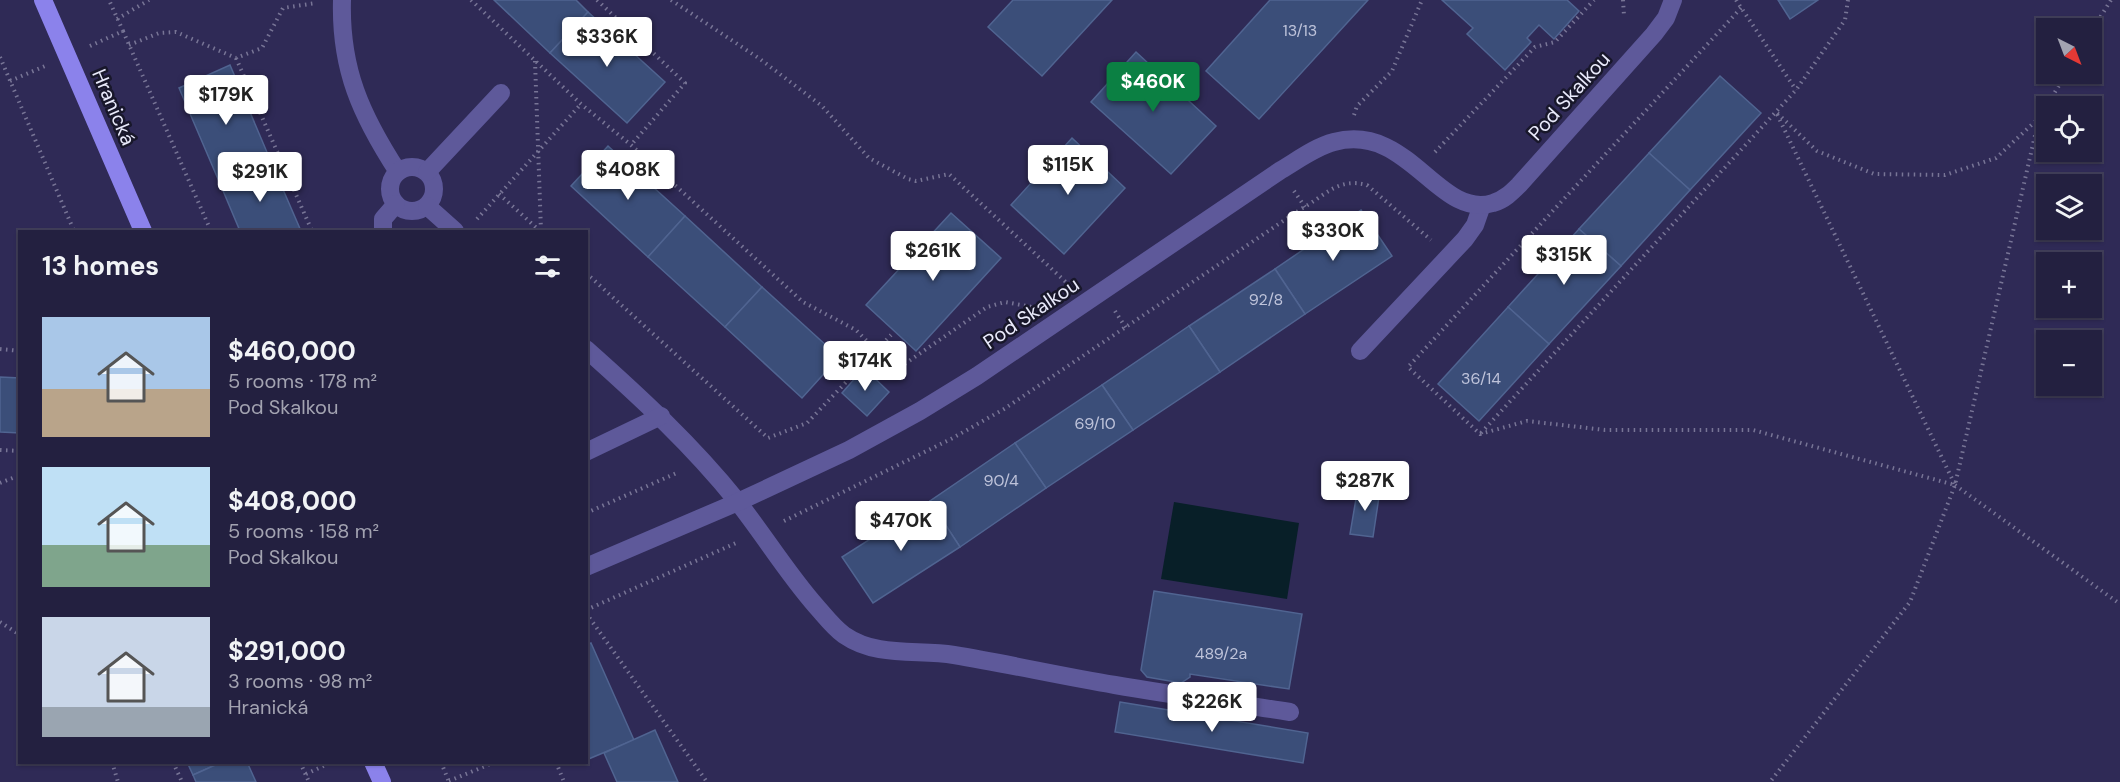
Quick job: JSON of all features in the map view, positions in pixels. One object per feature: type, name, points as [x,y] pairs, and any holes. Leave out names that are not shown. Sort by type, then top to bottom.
[{"type":"main road","name":"Hranická","points":[[43,0],[143,230]]},
{"type":"main road","points":[[375,764],[382,782]]},
{"type":"street","name":"Pod Skalkou","points":[[588,566],[738,502],[849,450],[953,391],[1322,146],[1349,140],[1376,144],[1401,154],[1453,198],[1471,205],[1482,206],[1495,203],[1506,197],[1551,152],[1654,34],[1666,18],[1673,0]]},
{"type":"street","points":[[334,1],[354,90],[364,114],[398,172]]},
{"type":"street","points":[[427,172],[501,93]]},
{"type":"street","points":[[409,167],[416,167],[427,172],[435,189],[434,196],[427,206],[418,211],[411,211],[404,210],[396,204],[390,187],[398,172],[409,167]]},
{"type":"street","points":[[382,230],[383,219],[396,204]]},
{"type":"street","points":[[427,206],[454,230]]},
{"type":"street","points":[[1360,351],[1449,258],[1475,225],[1482,206]]},
{"type":"street","points":[[588,351],[661,416],[704,461],[738,502],[783,566],[826,618],[854,641],[893,652],[952,654],[1115,685],[1290,712]]},
{"type":"street","points":[[588,451],[661,416]]},
{"type":"path","points":[[117,19],[148,0]]},
{"type":"path","points":[[471,0],[581,104],[632,145],[802,302],[856,330],[896,370]]},
{"type":"path","points":[[597,0],[685,82],[632,145]]},
{"type":"path","points":[[671,0],[760,59],[822,106],[869,158],[916,181],[949,174],[1072,288]]},
{"type":"path","points":[[1352,118],[1357,106],[1392,71],[1422,0]]},
{"type":"path","points":[[1623,0],[1623,16]]},
{"type":"path","points":[[1736,0],[1796,90]]},
{"type":"path","points":[[1480,434],[1796,90],[1845,20],[1848,0]]},
{"type":"path","points":[[2100,18],[2111,0]]},
{"type":"path","points":[[236,58],[262,48],[283,8],[334,1]]},
{"type":"path","points":[[1480,434],[1408,367],[1741,8]]},
{"type":"path","points":[[123,31],[211,230]]},
{"type":"path","points":[[129,45],[159,33],[176,32],[236,58],[312,230]]},
{"type":"path","points":[[0,57],[74,230]]},
{"type":"path","points":[[535,61],[540,230]]},
{"type":"path","points":[[472,224],[581,104]]},
{"type":"path","points":[[1776,112],[1817,151],[1874,174],[1945,175],[1996,158],[2036,121]]},
{"type":"path","points":[[1776,112],[1955,485]]},
{"type":"path","points":[[1770,782],[1910,602],[1955,485],[2036,131]]},
{"type":"path","points":[[588,611],[760,532],[951,439],[1004,409],[1344,182],[1367,185],[1449,258]]},
{"type":"path","points":[[1291,185],[1305,207]]},
{"type":"path","points":[[499,194],[539,230]]},
{"type":"path","points":[[588,275],[768,438],[807,423],[891,335]]},
{"type":"path","points":[[1111,305],[1126,328]]},
{"type":"path","points":[[0,349],[18,351]]},
{"type":"path","points":[[1480,434],[1527,421],[1605,430],[1753,430],[1955,485],[2120,604]]},
{"type":"path","points":[[0,450],[18,451]]},
{"type":"path","points":[[588,512],[704,461]]},
{"type":"path","points":[[0,483],[18,476]]},
{"type":"path","points":[[588,615],[707,782]]},
{"type":"path","points":[[0,622],[18,634]]},
{"type":"path","points":[[113,764],[118,782]]},
{"type":"path","points":[[174,764],[182,782]]},
{"type":"path","points":[[301,764],[309,782]]},
{"type":"path","points":[[306,774],[328,764]]},
{"type":"path","points":[[442,764],[449,782],[490,764]]},
{"type":"path","points":[[557,764],[564,782]]},
{"type":"water","points":[[1174,502],[1299,523],[1287,599],[1161,579]]},
{"type":"building","points":[[494,0],[576,0],[588,12],[550,53]]},
{"type":"building","points":[[1013,0],[1112,0],[1042,76],[988,27]]},
{"type":"building","points":[[1270,0],[1368,0],[1259,119],[1206,71]]},
{"type":"building","points":[[1442,0],[1567,0],[1579,11],[1554,39],[1539,25],[1527,38],[1531,42],[1505,70],[1467,34],[1473,28]]},
{"type":"building","points":[[1778,0],[1818,0],[1790,19]]},
{"type":"building","points":[[588,12],[665,82],[627,123],[550,53]]},
{"type":"building","points":[[1136,52],[1216,126],[1171,174],[1091,102]]},
{"type":"building","points":[[230,65],[272,164],[221,186],[179,88]]},
{"type":"building","points":[[1720,76],[1761,113],[1690,190],[1649,153]]},
{"type":"building","points":[[1072,138],[1125,188],[1064,254],[1011,205]]},
{"type":"building","points":[[608,146],[685,216],[648,257],[571,186]]},
{"type":"building","points":[[1649,153],[1690,190],[1621,266],[1579,229]]},
{"type":"building","points":[[272,164],[301,230],[240,230],[221,186]]},
{"type":"building","points":[[1361,210],[1392,256],[1305,314],[1275,269]]},
{"type":"building","points":[[951,213],[1001,258],[916,351],[866,305]]},
{"type":"building","points":[[685,216],[762,287],[725,327],[648,257]]},
{"type":"building","points":[[1579,229],[1621,266],[1549,344],[1508,307]]},
{"type":"building","points":[[1275,269],[1305,314],[1220,372],[1189,326]]},
{"type":"building","points":[[762,287],[839,357],[802,398],[725,327]]},
{"type":"building","points":[[1508,307],[1549,344],[1479,421],[1438,384]]},
{"type":"building","points":[[1189,326],[1220,372],[1133,430],[1102,385]]},
{"type":"building","points":[[864,368],[889,392],[867,416],[842,393]]},
{"type":"building","points":[[0,377],[18,378],[18,433],[0,432]]},
{"type":"building","points":[[1102,385],[1133,430],[1046,488],[1015,443]]},
{"type":"building","points":[[1015,443],[1046,488],[960,547],[930,501]]},
{"type":"building","points":[[1358,487],[1380,490],[1373,537],[1350,534]]},
{"type":"building","points":[[930,501],[960,547],[873,603],[842,557]]},
{"type":"building","points":[[1154,591],[1302,614],[1289,689],[1190,674],[1190,677],[1181,683],[1147,677],[1141,670]]},
{"type":"building","points":[[591,643],[634,740],[588,759],[588,644]]},
{"type":"building","points":[[1120,702],[1308,733],[1303,763],[1115,732]]},
{"type":"building","points":[[655,730],[678,782],[617,782],[604,753]]},
{"type":"building","points":[[188,764],[218,764],[193,775]]},
{"type":"building","points":[[218,764],[248,764],[256,782],[196,782],[193,775]]}]
